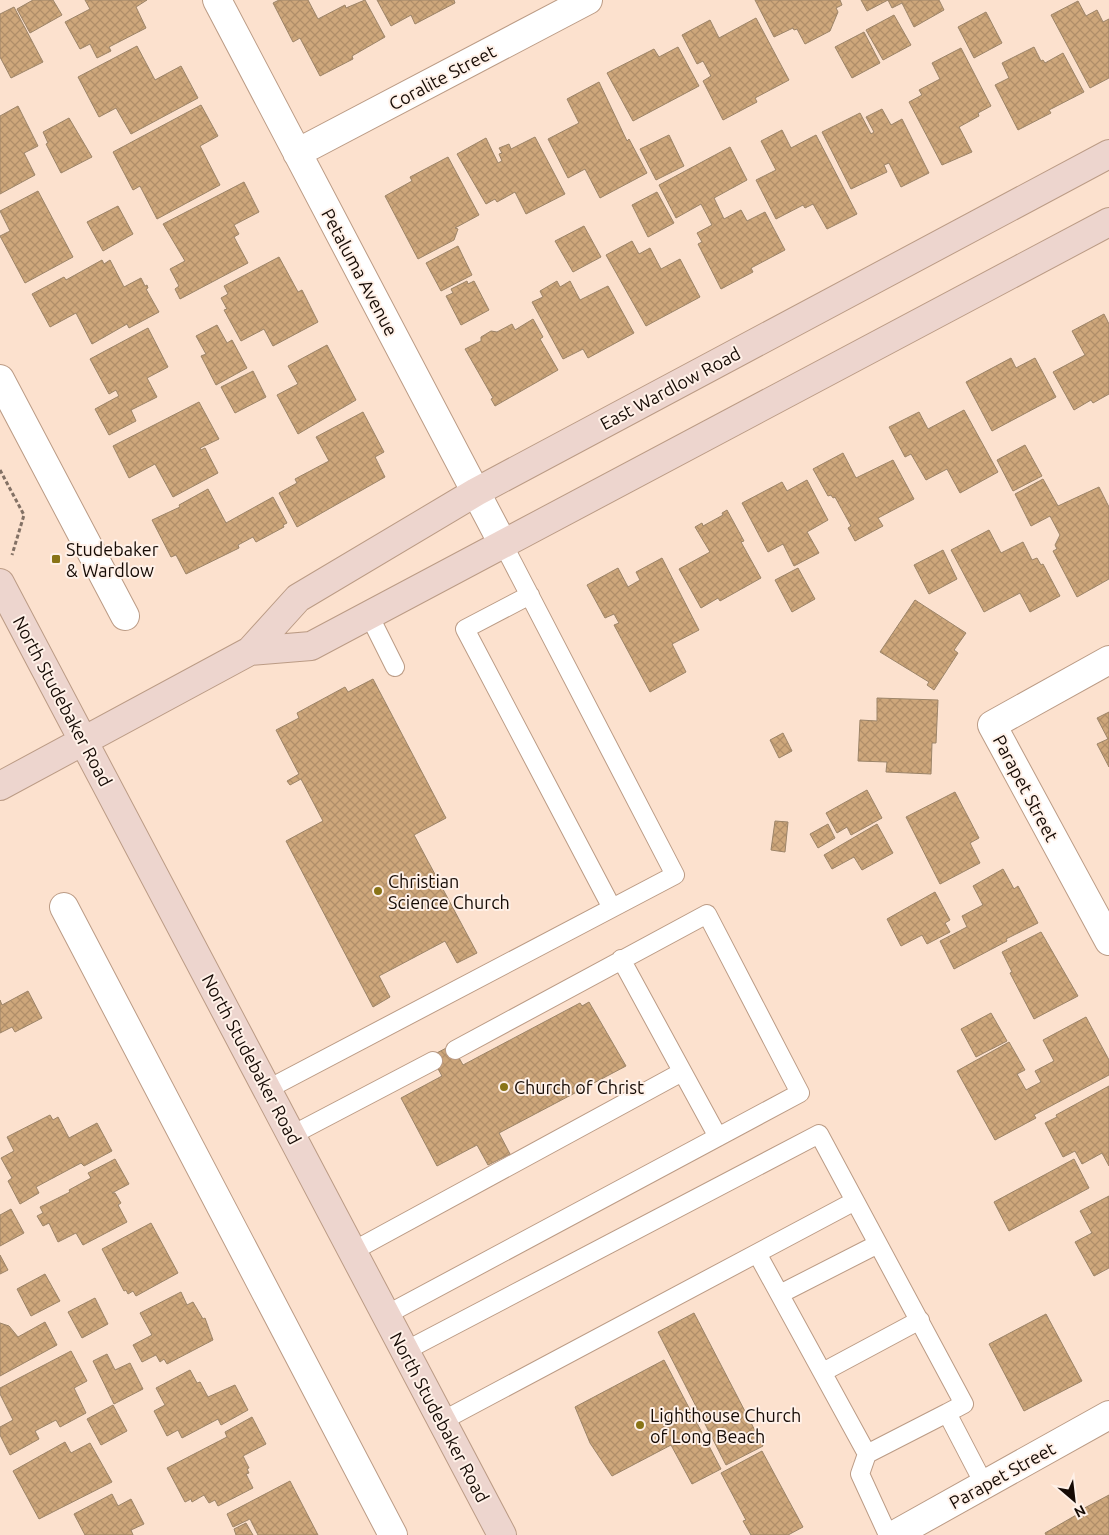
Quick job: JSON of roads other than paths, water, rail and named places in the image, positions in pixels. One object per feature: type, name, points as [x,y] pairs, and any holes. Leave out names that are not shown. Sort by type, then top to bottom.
[{"type":"main road","name":"East Wardlow Road","points":[[0,786],[250,650],[298,598],[476,492],[1109,154]]},
{"type":"main road","name":"East Wardlow Road","points":[[250,650],[312,646],[1109,222]]},
{"type":"main road","name":"North Studebaker Road","points":[[1,585],[502,1535]]},
{"type":"street","name":"Petaluma Avenue","points":[[217,0],[503,544]]},
{"type":"street","name":"Coralite Street","points":[[297,153],[588,0]]},
{"type":"street","points":[[0,379],[125,616]]},
{"type":"street","name":"Parapet Street","points":[[1109,660],[992,725],[1109,941]]},
{"type":"street","points":[[64,907],[393,1535]]},
{"type":"street","name":"Parapet Street","points":[[894,1535],[985,1486],[1109,1415]]},
{"type":"lane","points":[[268,1089],[675,875],[503,544]]},
{"type":"lane","points":[[530,595],[465,629],[612,908]]},
{"type":"lane","points":[[368,615],[395,667]]},
{"type":"lane","points":[[386,1315],[800,1093],[707,914],[455,1050]]},
{"type":"lane","points":[[621,959],[718,1137]]},
{"type":"lane","points":[[292,1135],[433,1061]]},
{"type":"lane","points":[[353,1251],[682,1072]]},
{"type":"lane","points":[[405,1351],[819,1134],[964,1404],[867,1454],[860,1474],[888,1535]]},
{"type":"lane","points":[[442,1421],[758,1255],[855,1201]]},
{"type":"lane","points":[[780,1294],[878,1244]]},
{"type":"lane","points":[[758,1255],[867,1454]]},
{"type":"lane","points":[[823,1372],[920,1320]]},
{"type":"lane","points":[[947,1413],[985,1486]]},
{"type":"place","name":"Studebaker & Wardlow","points":[[56,559]]},
{"type":"place","name":"Christian Science Church","points":[[378,891]]},
{"type":"place","name":"Church of Christ","points":[[504,1087]]},
{"type":"place","name":"Lighthouse Church of Long Beach","points":[[640,1425]]}]
